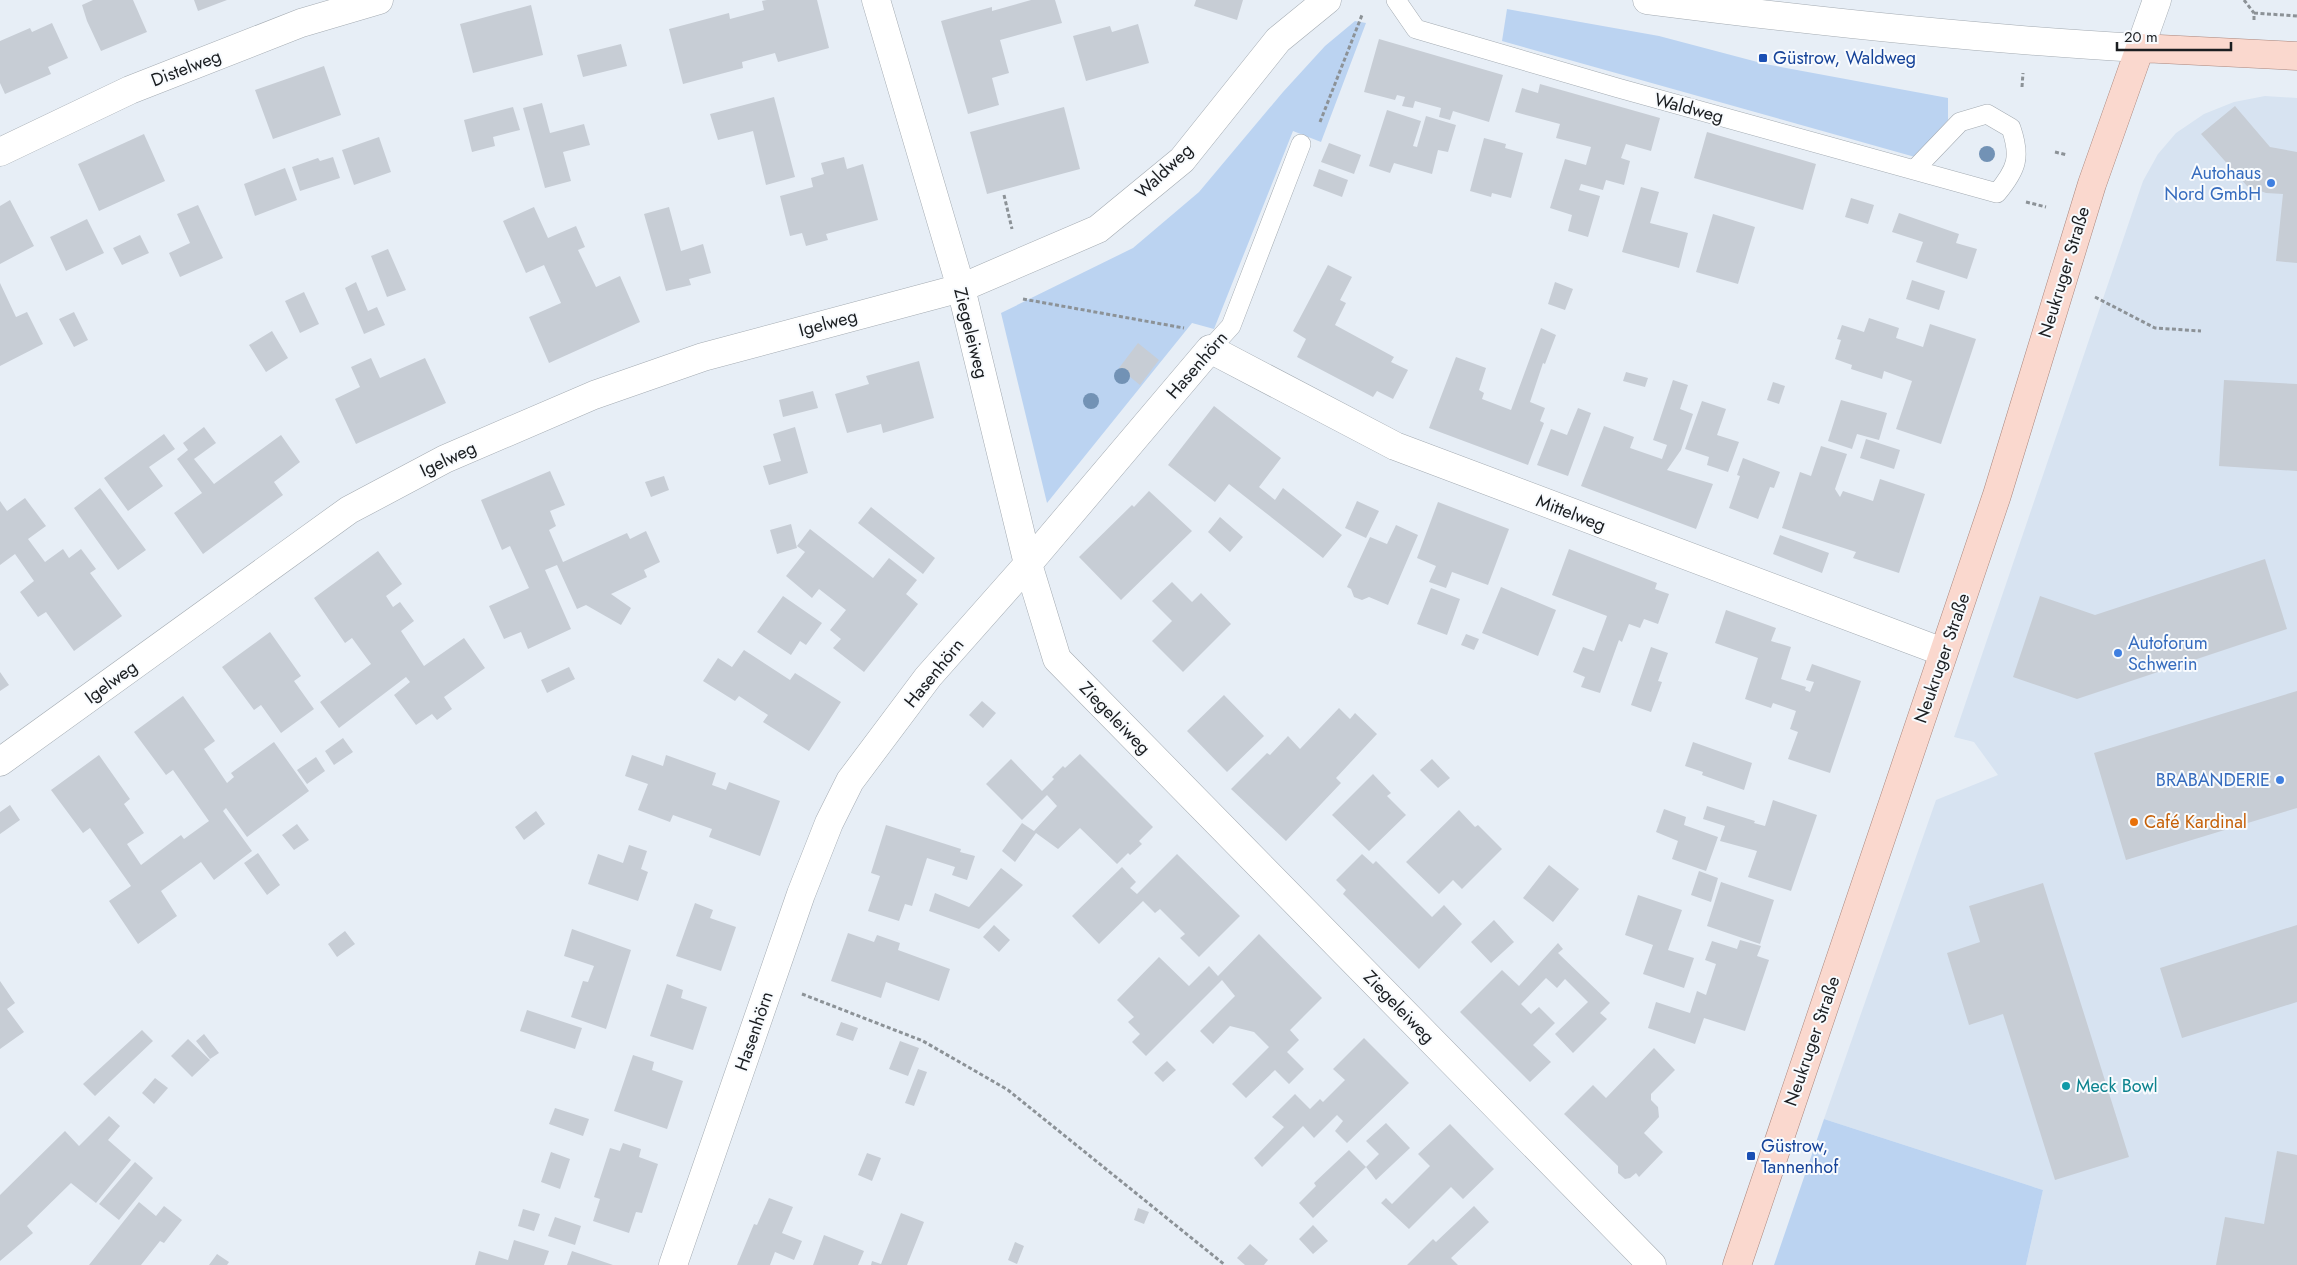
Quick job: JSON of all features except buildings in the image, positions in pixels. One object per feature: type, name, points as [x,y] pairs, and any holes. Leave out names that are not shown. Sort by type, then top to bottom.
[{"type":"main road","points":[[2140,48],[2297,56]]},
{"type":"main road","name":"Neukruger Straße","points":[[1737,1265],[1997,495],[2092,184],[2140,48]]},
{"type":"street","name":"Distelweg","points":[[0,152],[130,90],[301,23],[379,0]]},
{"type":"street","name":"Ziegeleiweg","points":[[876,0],[961,288],[1028,564],[1057,659],[1652,1265]]},
{"type":"street","name":"Waldweg","points":[[961,288],[1098,229],[1182,160],[1278,40],[1327,0]]},
{"type":"street","points":[[1647,0],[1753,14],[2026,42],[2140,48],[2157,0]]},
{"type":"street","name":"Igelweg","points":[[0,762],[349,510],[446,459],[594,395],[703,357],[961,288]]},
{"type":"street","name":"Mittelweg","points":[[1210,349],[1394,446],[1944,652]]},
{"type":"street","name":"Hasenhörn","points":[[673,1265],[771,982],[829,823],[850,781],[928,677],[1028,564],[1210,349]]},
{"type":"lane","name":"Waldweg","points":[[1396,0],[1416,29],[1618,88],[1997,193],[2010,177],[2018,149],[2011,128],[1987,114],[1960,122],[1914,170]]},
{"type":"lane","name":"Hasenhörn","points":[[1210,349],[1231,326],[1301,144]]},
{"type":"path","points":[[2254,13],[2297,16]]},
{"type":"path","points":[[1301,144],[1316,132],[1362,15]]},
{"type":"path","points":[[1004,195],[1013,233]]},
{"type":"path","points":[[2095,297],[2155,328],[2201,331]]},
{"type":"path","points":[[1015,298],[1182,327],[1210,349]]},
{"type":"path","points":[[771,982],[923,1041],[1008,1090],[1225,1265]]},
{"type":"shaded area","points":[[1507,9],[1659,36],[1765,64],[1948,98],[1948,120],[1915,157],[1502,41]]},
{"type":"shaded area","points":[[1355,21],[1366,23],[1321,142],[1293,131],[1214,329],[1192,323],[1047,503],[1001,313],[1133,248],[1199,192],[1283,92],[1325,46]]},
{"type":"shaded area","points":[[2265,96],[2297,98],[2297,1265],[2026,1265],[2043,1190],[1824,1119],[1936,800],[1998,775],[1974,742],[1954,737],[2143,181],[2158,154],[2176,133],[2204,114],[2234,102]]},
{"type":"shaded area","points":[[1824,1119],[2043,1190],[2026,1265],[1774,1265]]},
{"type":"place","name":"Güstrow, Waldweg","points":[[1763,58]]},
{"type":"place","name":"Autohaus Nord GmbH","points":[[2271,183]]},
{"type":"place","name":"Autoforum Schwerin","points":[[2118,653]]},
{"type":"place","name":"BRABANDERIE","points":[[2280,780]]},
{"type":"place","name":"Café Kardinal","points":[[2134,822]]},
{"type":"place","name":"Meck Bowl","points":[[2066,1086]]},
{"type":"place","name":"Güstrow, Tannenhof","points":[[1751,1156]]}]
